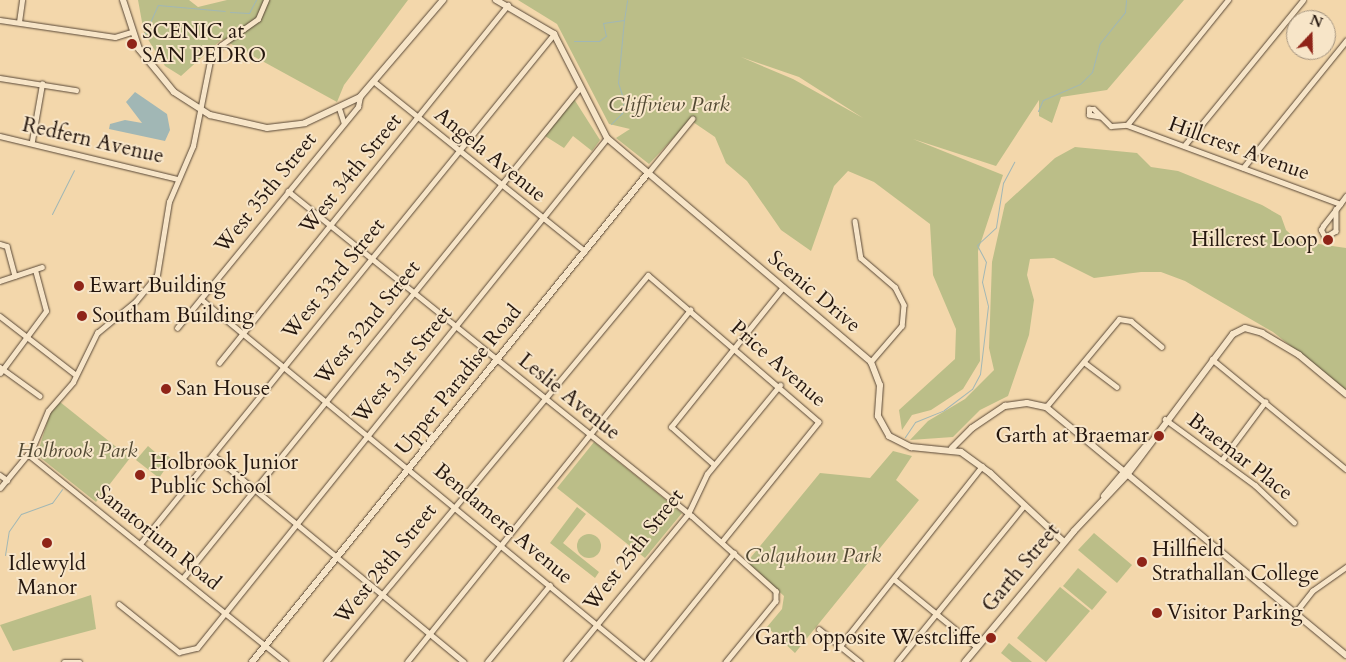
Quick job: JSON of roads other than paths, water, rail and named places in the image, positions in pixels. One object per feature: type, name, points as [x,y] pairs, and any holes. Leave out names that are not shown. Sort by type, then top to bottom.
[{"type":"street","points":[[19,22],[22,0]]},
{"type":"street","points":[[123,0],[131,32],[157,75],[200,111],[267,128],[305,123],[340,110],[360,97],[376,83],[443,0]]},
{"type":"street","points":[[0,488],[28,454],[48,411],[76,375],[98,333],[136,301],[157,275],[169,202],[192,146],[212,56],[258,19],[266,0]]},
{"type":"street","points":[[496,0],[508,5],[554,34]]},
{"type":"street","points":[[1127,125],[1228,0]]},
{"type":"street","points":[[1184,146],[1303,0]]},
{"type":"street","name":"West 34th Street","points":[[219,363],[508,5]]},
{"type":"street","points":[[0,20],[115,37],[131,32]]},
{"type":"street","name":"Scenic Drive","points":[[554,34],[579,89],[607,138],[871,362],[880,385],[878,416],[889,436],[911,448],[952,448]]},
{"type":"street","name":"West 33rd Street","points":[[140,544],[554,34]]},
{"type":"street","points":[[1243,168],[1346,40]]},
{"type":"street","points":[[0,78],[76,90]]},
{"type":"street","name":"Angela Avenue","points":[[376,83],[585,251]]},
{"type":"street","points":[[32,141],[42,84]]},
{"type":"street","name":"West 32nd Street","points":[[183,578],[579,89]]},
{"type":"street","name":"West 35th Street","points":[[177,328],[343,126],[358,107],[360,97]]},
{"type":"street","name":"West 35th Street","points":[[340,110],[343,126]]},
{"type":"street","name":"Hillcrest Avenue","points":[[1100,117],[1111,126],[1127,125],[1340,204]]},
{"type":"street","name":"Upper Paradise Road","points":[[252,662],[692,119]]},
{"type":"street","name":"Redfern Avenue","points":[[0,136],[32,141],[178,179]]},
{"type":"street","name":"West 31st Street","points":[[119,604],[171,647],[186,653],[197,648],[607,138]]},
{"type":"street","name":"Leslie Avenue","points":[[288,191],[722,542],[778,596],[726,662]]},
{"type":"street","points":[[1336,209],[1336,231],[1325,238],[1321,230],[1336,209],[1346,196]]},
{"type":"street","points":[[855,221],[861,258],[895,288],[904,305],[902,326],[871,362]]},
{"type":"street","points":[[0,244],[7,246],[15,276]]},
{"type":"street","points":[[0,281],[42,267]]},
{"type":"street","points":[[35,270],[46,311],[1,370],[40,396]]},
{"type":"street","name":"Price Avenue","points":[[641,278],[654,277],[690,310],[780,385],[819,422],[722,542]]},
{"type":"street","name":"West 28th Street","points":[[326,662],[516,430],[548,400],[641,278]]},
{"type":"street","points":[[714,465],[671,428],[734,346],[783,287]]},
{"type":"street","name":"Bendamere Avenue","points":[[201,299],[642,662]]},
{"type":"street","points":[[407,662],[690,310]]},
{"type":"street","points":[[0,316],[76,375]]},
{"type":"street","points":[[1046,407],[1112,325],[1125,318],[1162,348]]},
{"type":"street","name":"Garth Street","points":[[965,662],[1124,473],[1212,359],[1240,329],[1257,330],[1299,355],[1346,394]]},
{"type":"street","points":[[1212,359],[1346,469]]},
{"type":"street","points":[[1084,362],[1116,387]]},
{"type":"street","name":"West 25th Street","points":[[566,662],[688,514],[714,465],[780,385]]},
{"type":"street","points":[[1221,460],[1265,402]]},
{"type":"street","points":[[1064,542],[982,466],[952,448],[972,428],[1005,406],[1027,403],[1046,407],[1346,655]]},
{"type":"street","name":"Braemar Place","points":[[1165,419],[1221,460],[1294,522]]},
{"type":"street","name":"Sanatorium Road","points":[[28,454],[286,662]]},
{"type":"street","points":[[212,455],[338,556],[464,662]]},
{"type":"street","points":[[840,646],[982,466]]},
{"type":"street","points":[[0,475],[7,480]]},
{"type":"street","points":[[897,662],[1024,506]]},
{"type":"street","points":[[646,662],[734,553]]},
{"type":"street","points":[[1295,613],[1312,591],[1346,567]]},
{"type":"street","points":[[894,579],[977,647]]},
{"type":"street","points":[[487,662],[550,585]]},
{"type":"street","points":[[819,629],[860,662]]},
{"type":"street","points":[[64,662],[80,662]]},
{"type":"water","points":[[135,92],[167,114],[170,130],[165,141],[109,129],[110,124],[125,120],[142,123],[126,102]]},
{"type":"waterway","points":[[230,12],[249,13],[256,0]]},
{"type":"waterway","points":[[574,41],[599,41],[606,36],[603,23],[624,20],[627,0]]},
{"type":"waterway","points":[[1038,111],[1043,100],[1080,84],[1092,72],[1100,43],[1125,12],[1126,0]]},
{"type":"waterway","points":[[144,36],[158,5],[225,11]]},
{"type":"waterway","points":[[611,124],[622,113],[624,101],[618,83],[624,20]]},
{"type":"waterway","points":[[905,437],[915,422],[944,410],[972,389],[980,374],[988,306],[982,282],[986,262],[977,245],[996,227],[1003,183],[1014,162]]},
{"type":"waterway","points":[[52,214],[74,170]]},
{"type":"waterway","points":[[5,555],[9,531],[21,514],[52,503],[62,489]]},
{"type":"place","name":"SCENIC at SAN PEDRO","points":[[132,44]]},
{"type":"place","name":"Hillcrest Loop","points":[[1328,240]]},
{"type":"place","name":"Ewart Building","points":[[79,286]]},
{"type":"place","name":"Southam Building","points":[[82,316]]},
{"type":"place","name":"San House","points":[[166,389]]},
{"type":"place","name":"Garth at Braemar","points":[[1159,436]]},
{"type":"place","name":"Holbrook Junior Public School","points":[[140,475]]},
{"type":"place","name":"Idlewyld Manor","points":[[47,543]]},
{"type":"place","name":"Hillfield Strathallan College","points":[[1142,562]]},
{"type":"place","name":"Visitor Parking","points":[[1157,613]]},
{"type":"place","name":"Garth opposite Westcliffe","points":[[991,638]]},
{"type":"park label","name":"Cliffview Park","points":[[669,105]]},
{"type":"park label","name":"Holbrook Park","points":[[77,451]]},
{"type":"park label","name":"Colquhoun Park","points":[[813,556]]}]
